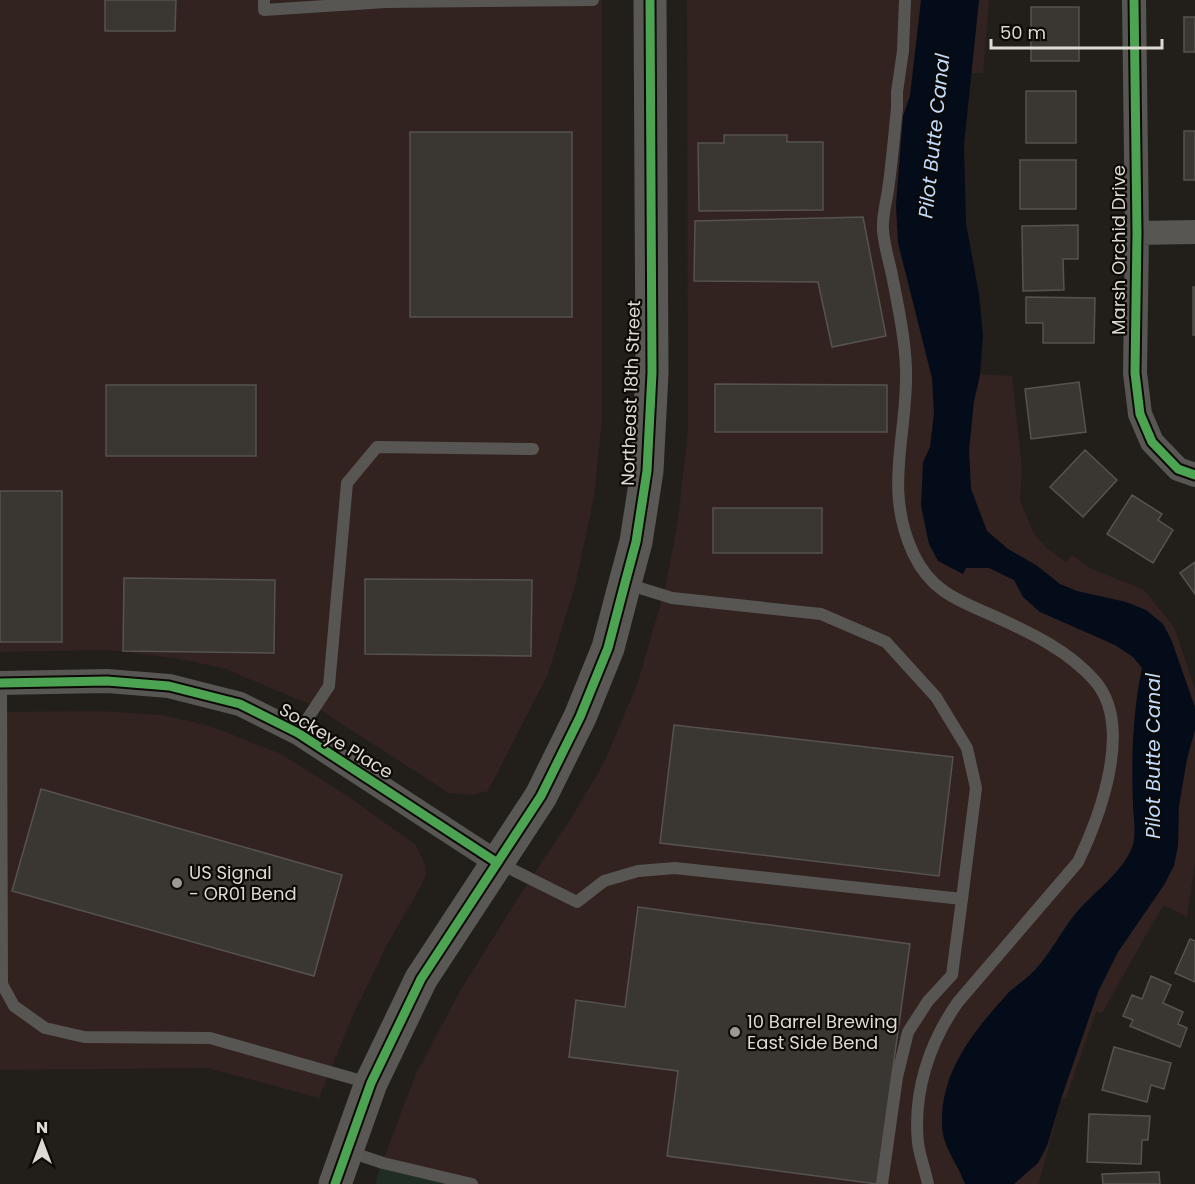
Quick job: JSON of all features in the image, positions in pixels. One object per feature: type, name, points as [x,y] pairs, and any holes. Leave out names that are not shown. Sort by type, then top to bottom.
[{"type":"street","name":"Northeast 18th Street","points":[[335,1184],[371,1083],[421,979],[541,796],[580,717],[608,648],[626,584],[648,471],[652,373],[650,0]]},
{"type":"street","name":"Marsh Orchid Drive","points":[[1134,0],[1137,232],[1135,373],[1140,414],[1152,442],[1178,469],[1195,475]]},
{"type":"street","points":[[1137,232],[1195,232]]},
{"type":"street","name":"Sockeye Place","points":[[1,683],[107,681],[169,686],[240,704],[298,733],[496,862]]},
{"type":"lane","points":[[264,0],[264,10],[386,2],[594,0]]},
{"type":"lane","points":[[905,0],[903,51],[883,231],[899,316],[906,370],[897,476],[897,494],[902,523],[922,572],[933,585],[954,598],[1031,633],[1079,666],[1096,682],[1107,701],[1112,725],[1111,756],[1103,798],[1078,862],[958,1002],[944,1023],[932,1048],[921,1081],[918,1113],[918,1143],[928,1184]]},
{"type":"lane","points":[[298,733],[329,687],[347,483],[377,447],[532,449]]},
{"type":"lane","points":[[626,584],[672,598],[821,614],[886,642],[936,697],[967,747],[975,788],[952,975],[928,1001],[908,1032],[897,1077],[882,1184]]},
{"type":"lane","points":[[1,683],[2,984],[14,1006],[45,1028],[84,1037],[210,1038],[371,1083]]},
{"type":"lane","points":[[496,862],[577,902],[604,881],[638,871],[675,868],[962,899]]},
{"type":"lane","points":[[346,1151],[472,1184]]},
{"type":"shaded area","points":[[0,0],[602,0],[602,419],[594,497],[576,582],[548,674],[488,791],[472,795],[449,793],[314,706],[223,668],[174,658],[108,650],[0,652]]},
{"type":"shaded area","points":[[687,0],[989,0],[983,73],[971,73],[964,145],[966,223],[979,294],[983,335],[980,374],[1012,376],[1022,469],[1020,500],[1034,534],[1049,550],[1066,562],[1072,555],[1089,568],[1144,590],[1174,627],[1195,689],[1195,863],[1187,917],[1163,905],[1102,1013],[1096,1012],[1066,1098],[1061,1099],[1039,1184],[447,1184],[380,1168],[416,1074],[460,991],[604,763],[638,682],[666,585],[678,519],[688,431]]},
{"type":"shaded area","points":[[100,711],[163,715],[213,727],[279,753],[346,795],[416,845],[425,865],[426,875],[388,943],[353,1015],[319,1098],[208,1068],[0,1070],[0,712]]},
{"type":"green space","points":[[380,1168],[447,1184],[375,1184]]},
{"type":"water","name":"Pilot Butte Canal","points":[[921,0],[979,0],[964,145],[966,223],[979,294],[983,335],[980,375],[974,401],[969,450],[971,489],[987,531],[1008,549],[1036,565],[1060,584],[1077,591],[1126,602],[1146,610],[1163,624],[1171,639],[1195,707],[1195,730],[1187,759],[1179,806],[1178,846],[1174,866],[1164,885],[1118,952],[1098,992],[1047,1146],[1038,1163],[1014,1184],[965,1184],[943,1134],[943,1106],[947,1087],[962,1053],[983,1022],[1009,992],[1039,965],[1076,913],[1112,877],[1130,852],[1134,834],[1133,735],[1142,668],[1133,657],[1115,645],[1040,612],[1023,597],[1014,580],[989,568],[966,568],[963,574],[938,561],[929,544],[921,506],[923,462],[930,447],[934,414],[932,378],[898,243],[896,205],[903,116],[910,96]]},
{"type":"building","points":[[105,0],[176,0],[175,31],[105,31]]},
{"type":"building","points":[[1031,7],[1079,7],[1079,61],[1031,61]]},
{"type":"building","points":[[1184,17],[1195,17],[1195,52],[1184,52]]},
{"type":"building","points":[[1026,91],[1076,91],[1076,143],[1026,143]]},
{"type":"building","points":[[1184,131],[1195,131],[1195,180],[1184,180]]},
{"type":"building","points":[[410,132],[572,132],[572,317],[410,317]]},
{"type":"building","points":[[724,135],[787,135],[787,142],[823,142],[823,210],[699,211],[698,143],[724,143]]},
{"type":"building","points":[[1020,160],[1076,160],[1076,209],[1020,209]]},
{"type":"building","points":[[863,217],[886,336],[832,347],[818,282],[694,281],[695,221]]},
{"type":"building","points":[[1078,225],[1078,259],[1063,259],[1064,290],[1023,291],[1022,226]]},
{"type":"building","points":[[1193,287],[1195,287],[1195,335],[1193,335]]},
{"type":"building","points":[[1026,297],[1095,298],[1094,343],[1043,343],[1043,323],[1026,323]]},
{"type":"building","points":[[1079,382],[1086,432],[1031,439],[1025,389]]},
{"type":"building","points":[[715,384],[887,385],[887,432],[715,432]]},
{"type":"building","points":[[106,385],[256,385],[256,456],[106,456]]},
{"type":"building","points":[[1085,450],[1117,480],[1083,517],[1050,487]]},
{"type":"building","points":[[0,491],[62,491],[62,642],[0,642]]},
{"type":"building","points":[[1132,495],[1162,514],[1158,520],[1173,530],[1153,563],[1107,534]]},
{"type":"building","points":[[713,508],[822,508],[822,553],[713,553]]},
{"type":"building","points":[[1195,562],[1195,594],[1180,573]]},
{"type":"building","points":[[124,578],[275,580],[274,653],[123,651]]},
{"type":"building","points":[[365,579],[532,580],[531,656],[365,654]]},
{"type":"building","points":[[674,725],[953,757],[939,876],[660,843]]},
{"type":"building","name":"US Signal - OR01 Bend","points":[[41,789],[342,875],[314,976],[12,891]]},
{"type":"building","name":"10 Barrel Brewing East Side Bend","points":[[638,907],[910,944],[877,1184],[667,1156],[678,1071],[569,1057],[576,1000],[625,1007]]},
{"type":"building","points":[[1190,939],[1195,941],[1195,982],[1175,973]]},
{"type":"building","points":[[1151,976],[1171,985],[1163,1003],[1183,1012],[1178,1024],[1187,1028],[1180,1047],[1130,1026],[1133,1020],[1123,1016],[1132,995],[1142,999]]},
{"type":"building","points":[[1114,1047],[1171,1063],[1164,1089],[1151,1085],[1147,1102],[1102,1090]]},
{"type":"building","points":[[1089,1114],[1150,1116],[1148,1140],[1142,1140],[1141,1164],[1087,1162]]},
{"type":"building","points":[[1159,1172],[1160,1184],[1103,1184],[1102,1174]]},
{"type":"cycle path","points":[[335,1184],[371,1083],[421,979],[541,796],[580,717],[608,648],[636,542],[647,471],[652,373],[650,0]]},
{"type":"cycle path","points":[[1134,0],[1137,233],[1135,373],[1140,414],[1152,442],[1178,469],[1195,475]]},
{"type":"cycle path","points":[[0,683],[107,681],[169,686],[240,704],[298,733],[496,862]]},
{"type":"place","name":"US Signal - OR01 Bend","points":[[177,883]]},
{"type":"place","name":"10 Barrel Brewing East Side Bend","points":[[735,1032]]}]
